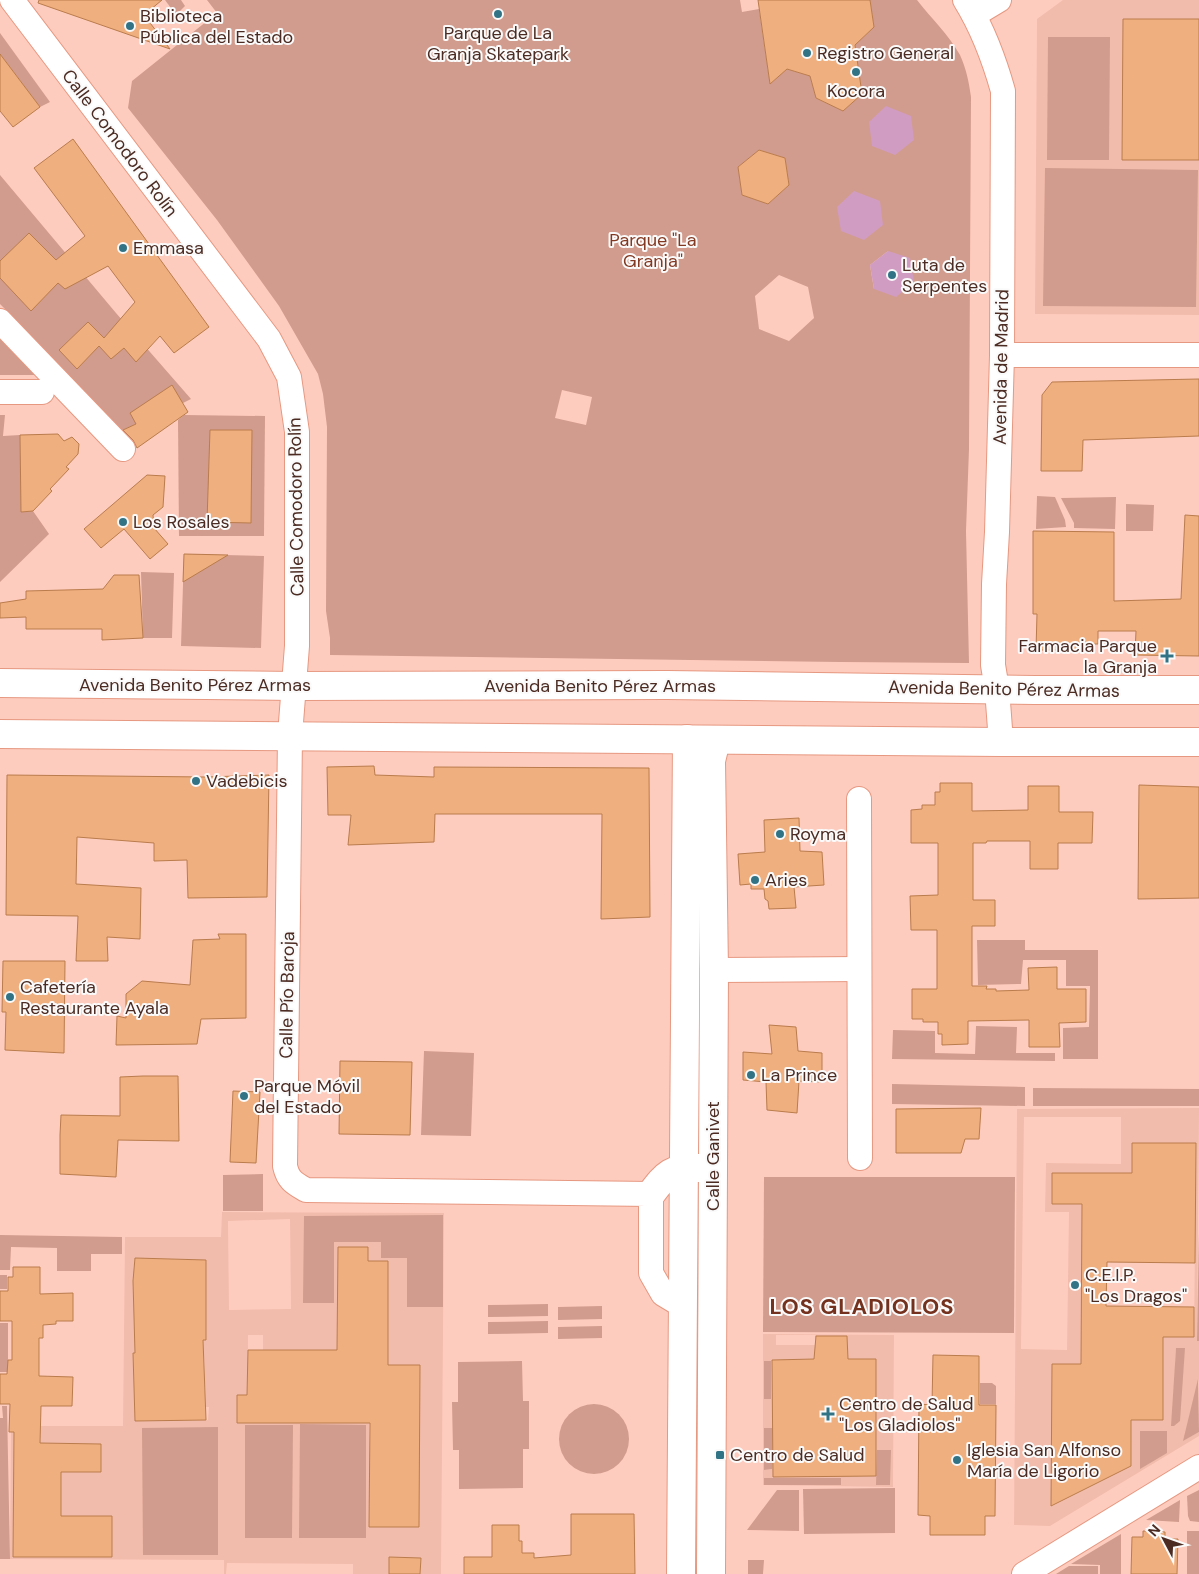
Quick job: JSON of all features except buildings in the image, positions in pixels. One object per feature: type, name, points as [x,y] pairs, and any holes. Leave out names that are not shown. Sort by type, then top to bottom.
[{"type":"street","name":"Calle Comodoro Rolín","points":[[12,0],[269,339],[289,377],[297,432],[298,646],[294,686]]},
{"type":"street","points":[[970,7],[999,0]]},
{"type":"street","name":"Avenida de Madrid","points":[[970,7],[992,54],[1003,91],[1002,355],[993,665],[1001,742]]},
{"type":"street","points":[[0,321],[123,449]]},
{"type":"street","points":[[1002,355],[1199,356]]},
{"type":"street","points":[[0,392],[42,392]]},
{"type":"street","name":"Avenida Benito Pérez Armas","points":[[0,683],[294,686],[667,685],[1199,690]]},
{"type":"street","name":"Calle Pío Baroja","points":[[294,686],[290,735],[285,1166],[288,1176],[306,1190],[651,1194]]},
{"type":"street","points":[[0,734],[1199,742]]},
{"type":"street","name":"Calle Ganivet","points":[[682,1574],[687,739]]},
{"type":"street","name":"Calle Ganivet","points":[[712,1574],[714,970],[711,761],[716,740]]},
{"type":"street","points":[[859,799],[860,1158]]},
{"type":"street","points":[[686,970],[859,969]]},
{"type":"street","points":[[683,1306],[663,1294],[651,1273],[651,1194],[665,1175],[684,1167],[713,1168]]},
{"type":"street","points":[[1024,1574],[1199,1467]]},
{"type":"street","points":[[682,1525],[712,1526]]},
{"type":"shaded area","points":[[1063,0],[1199,0],[1199,23],[1197,19],[1123,19],[1122,160],[1199,160],[1199,315],[1035,314],[1037,19]]},
{"type":"shaded area","points":[[886,106],[911,116],[914,140],[895,155],[872,146],[869,122]]},
{"type":"shaded area","points":[[854,191],[880,201],[883,225],[864,240],[841,231],[837,207]]},
{"type":"shaded area","points":[[888,251],[910,258],[914,282],[896,297],[874,289],[870,265]]},
{"type":"shaded area","name":"C.E.I.P. \"Los Dragos\"","points":[[1199,1108],[1197,1341],[1199,1341],[1199,1379],[1184,1440],[1199,1432],[1199,1436],[1050,1526],[1014,1525],[1017,1109]],"holes":[[[1024,1117],[1121,1117],[1121,1164],[1046,1163],[1045,1212],[1069,1212],[1067,1350],[1021,1349]],[[1132,1143],[1196,1143],[1194,1336],[1163,1337],[1163,1420],[1131,1420],[1131,1466],[1052,1506],[1052,1365],[1081,1364],[1082,1204],[1052,1204],[1052,1173],[1132,1173]],[[1176,1348],[1185,1348],[1172,1426]]]},
{"type":"shaded area","points":[[222,1212],[444,1213],[441,1574],[420,1574],[421,1558],[390,1557],[389,1574],[353,1574],[353,1564],[227,1563],[226,1574],[224,1574],[224,1560],[10,1559],[11,1426],[123,1426],[125,1237],[221,1237]],"holes":[[[443,1215],[381,1242],[334,1242]],[[290,1219],[291,1309],[229,1310],[228,1221]],[[338,1247],[367,1247],[368,1261],[388,1261],[388,1365],[420,1365],[419,1526],[369,1527],[369,1418],[237,1395],[339,1395],[248,1385],[248,1335],[263,1335],[263,1350],[337,1350]],[[135,1258],[205,1260],[206,1340],[186,1340],[204,1355],[206,1407],[209,1407],[208,1420],[183,1421],[183,1418],[135,1421],[133,1353],[159,1354],[135,1338],[133,1282]],[[14,1443],[101,1444],[101,1472],[61,1472],[61,1516],[112,1516],[112,1557],[13,1557]]]},
{"type":"shaded area","name":"Centro de Salud \"Los Gladiolos\"","points":[[763,1334],[894,1335],[893,1487],[763,1485]],"holes":[[[776,1335],[815,1335],[815,1345],[776,1345]],[[816,1336],[847,1336],[848,1348],[815,1349]],[[764,1361],[771,1361],[771,1399],[764,1399]],[[772,1428],[772,1469],[764,1470],[764,1429]]]},
{"type":"green space","points":[[165,0],[181,0],[185,6],[176,15]]},
{"type":"green space","name":"Parque \"La Granja\"","points":[[207,0],[740,0],[742,12],[759,9],[770,84],[787,69],[810,76],[816,98],[843,111],[862,94],[855,45],[874,27],[870,0],[917,0],[960,55],[967,75],[971,97],[969,449],[966,531],[969,663],[330,655],[330,638],[326,611],[327,427],[323,394],[318,374],[279,306],[217,220],[128,108],[132,81],[217,13]],"holes":[[[759,150],[785,158],[789,185],[768,204],[742,195],[738,167]],[[888,251],[874,289],[870,265]],[[779,275],[808,287],[814,318],[789,341],[759,329],[755,296]],[[562,390],[592,397],[586,425],[555,418]]]},
{"type":"green space","points":[[0,33],[50,102],[40,107],[0,54]]},
{"type":"green space","points":[[1048,37],[1110,37],[1109,160],[1047,160]]},
{"type":"green space","points":[[1045,168],[1198,170],[1196,307],[1043,306]]},
{"type":"green space","points":[[0,175],[191,399],[183,403],[164,390],[136,424],[119,432],[0,304]]},
{"type":"green space","points":[[0,329],[46,375],[0,375]]},
{"type":"green space","points":[[0,415],[5,415],[3,436],[20,435],[22,512],[33,511],[49,534],[0,582]]},
{"type":"green space","points":[[184,415],[265,416],[264,536],[179,536],[178,420]]},
{"type":"green space","points":[[1037,496],[1055,497],[1066,527],[1036,529]]},
{"type":"green space","points":[[1116,497],[1115,529],[1074,528],[1074,523],[1061,498]]},
{"type":"green space","points":[[1126,504],[1154,505],[1153,531],[1126,531]]},
{"type":"green space","points":[[184,554],[264,556],[261,648],[181,646]]},
{"type":"green space","points":[[141,572],[174,573],[172,638],[143,638]]},
{"type":"green space","points":[[977,940],[1025,940],[1025,950],[1098,950],[1098,1059],[1063,1059],[1063,1028],[1089,1027],[1090,986],[1066,986],[1066,960],[1023,960],[1021,984],[978,985]]},
{"type":"green space","points":[[976,1026],[1017,1027],[1016,1053],[1055,1053],[1055,1061],[892,1059],[893,1030],[935,1031],[935,1053],[975,1054]]},
{"type":"green space","points":[[424,1051],[474,1053],[471,1136],[421,1135]]},
{"type":"green space","points":[[892,1084],[1025,1087],[1025,1106],[892,1104]]},
{"type":"green space","points":[[1033,1088],[1199,1089],[1199,1106],[1033,1106]]},
{"type":"green space","points":[[263,1174],[263,1211],[223,1211],[223,1175]]},
{"type":"green space","points":[[764,1177],[1015,1177],[1014,1333],[763,1332]]},
{"type":"green space","points":[[443,1215],[443,1307],[407,1307],[407,1258],[381,1258],[381,1242],[334,1242],[334,1303],[303,1303],[304,1216]]},
{"type":"green space","points":[[1199,1233],[1199,1341],[1197,1341]]},
{"type":"green space","points":[[0,1235],[122,1237],[122,1254],[91,1254],[91,1271],[57,1271],[57,1248],[11,1247],[10,1270],[0,1270]]},
{"type":"green space","points":[[0,1275],[7,1275],[7,1289],[0,1289]]},
{"type":"green space","points":[[548,1304],[548,1316],[488,1317],[488,1305]]},
{"type":"green space","points":[[602,1306],[602,1319],[558,1320],[558,1307]]},
{"type":"green space","points":[[548,1321],[548,1333],[488,1334],[488,1322]]},
{"type":"green space","points":[[0,1323],[8,1323],[8,1372],[0,1372]]},
{"type":"green space","points":[[602,1326],[602,1338],[558,1339],[558,1327]]},
{"type":"green space","points":[[1176,1348],[1185,1348],[1180,1421],[1171,1426]]},
{"type":"green space","points":[[522,1361],[523,1401],[529,1401],[529,1449],[523,1449],[523,1488],[459,1489],[459,1450],[453,1450],[452,1402],[458,1402],[458,1362]]},
{"type":"green space","points":[[764,1361],[771,1361],[771,1399],[764,1399]]},
{"type":"green space","points":[[1198,1379],[1199,1432],[1183,1441]]},
{"type":"green space","name":"Iglesia San Alfonso María de Ligorio","points":[[980,1383],[992,1383],[996,1386],[996,1404],[980,1404]]},
{"type":"green space","points":[[594,1404],[607,1407],[619,1414],[626,1426],[629,1439],[626,1452],[619,1464],[607,1471],[594,1474],[581,1471],[569,1464],[562,1452],[559,1439],[562,1426],[569,1414],[581,1407]]},
{"type":"green space","points":[[2,1406],[7,1406],[10,1559],[0,1559],[0,1418],[3,1418]]},
{"type":"green space","points":[[300,1424],[366,1425],[366,1538],[299,1538]]},
{"type":"green space","points":[[245,1425],[293,1425],[292,1538],[245,1538]]},
{"type":"green space","points":[[218,1427],[218,1555],[143,1555],[142,1428]]},
{"type":"green space","points":[[764,1428],[773,1428],[772,1469],[764,1470]]},
{"type":"green space","points":[[1140,1431],[1167,1431],[1167,1453],[1140,1469]]},
{"type":"green space","points":[[877,1450],[891,1450],[890,1485],[876,1485]]},
{"type":"green space","points":[[764,1478],[841,1478],[841,1485],[764,1485]]},
{"type":"green space","points":[[895,1488],[895,1533],[804,1534],[803,1489]]},
{"type":"green space","points":[[777,1490],[799,1490],[799,1531],[747,1530]]},
{"type":"green space","points":[[1199,1490],[1199,1522],[1190,1521],[1187,1496]]},
{"type":"green space","points":[[1180,1500],[1179,1522],[1146,1520]]},
{"type":"green space","points":[[1187,1531],[1199,1531],[1199,1574],[1187,1574]]},
{"type":"green space","points":[[1121,1534],[1121,1574],[1100,1574],[1100,1565],[1071,1564]]},
{"type":"green space","points":[[748,1560],[764,1560],[763,1574],[748,1574]]},
{"type":"green space","points":[[1069,1566],[1098,1566],[1098,1574],[1056,1574]]},
{"type":"place","name":"Parque de La Granja Skatepark","points":[[498,14]]},
{"type":"place","name":"Biblioteca Pública del Estado","points":[[130,26]]},
{"type":"place","name":"Registro General","points":[[807,53]]},
{"type":"place","name":"Kocora","points":[[856,72]]},
{"type":"place","name":"Emmasa","points":[[123,248]]},
{"type":"place","name":"Luta de Serpentes","points":[[892,275]]},
{"type":"place","name":"Los Rosales","points":[[123,522]]},
{"type":"place","name":"Farmacia Parque la Granja","points":[[1167,656]]},
{"type":"place","name":"Vadebicis","points":[[196,781]]},
{"type":"place","name":"Royma","points":[[780,834]]},
{"type":"place","name":"Aries","points":[[755,880]]},
{"type":"place","name":"Cafetería Restaurante Ayala","points":[[10,997]]},
{"type":"place","name":"La Prince","points":[[751,1075]]},
{"type":"place","name":"Parque Móvil del Estado","points":[[244,1096]]},
{"type":"place","name":"C.E.I.P. \"Los Dragos\"","points":[[1075,1285]]},
{"type":"place","name":"Centro de Salud \"Los Gladiolos\"","points":[[828,1414]]},
{"type":"place","name":"Centro de Salud","points":[[720,1455]]},
{"type":"place","name":"Iglesia San Alfonso María de Ligorio","points":[[957,1460]]},
{"type":"district","name":"LOS GLADIOLOS","points":[[862,1306]]}]
